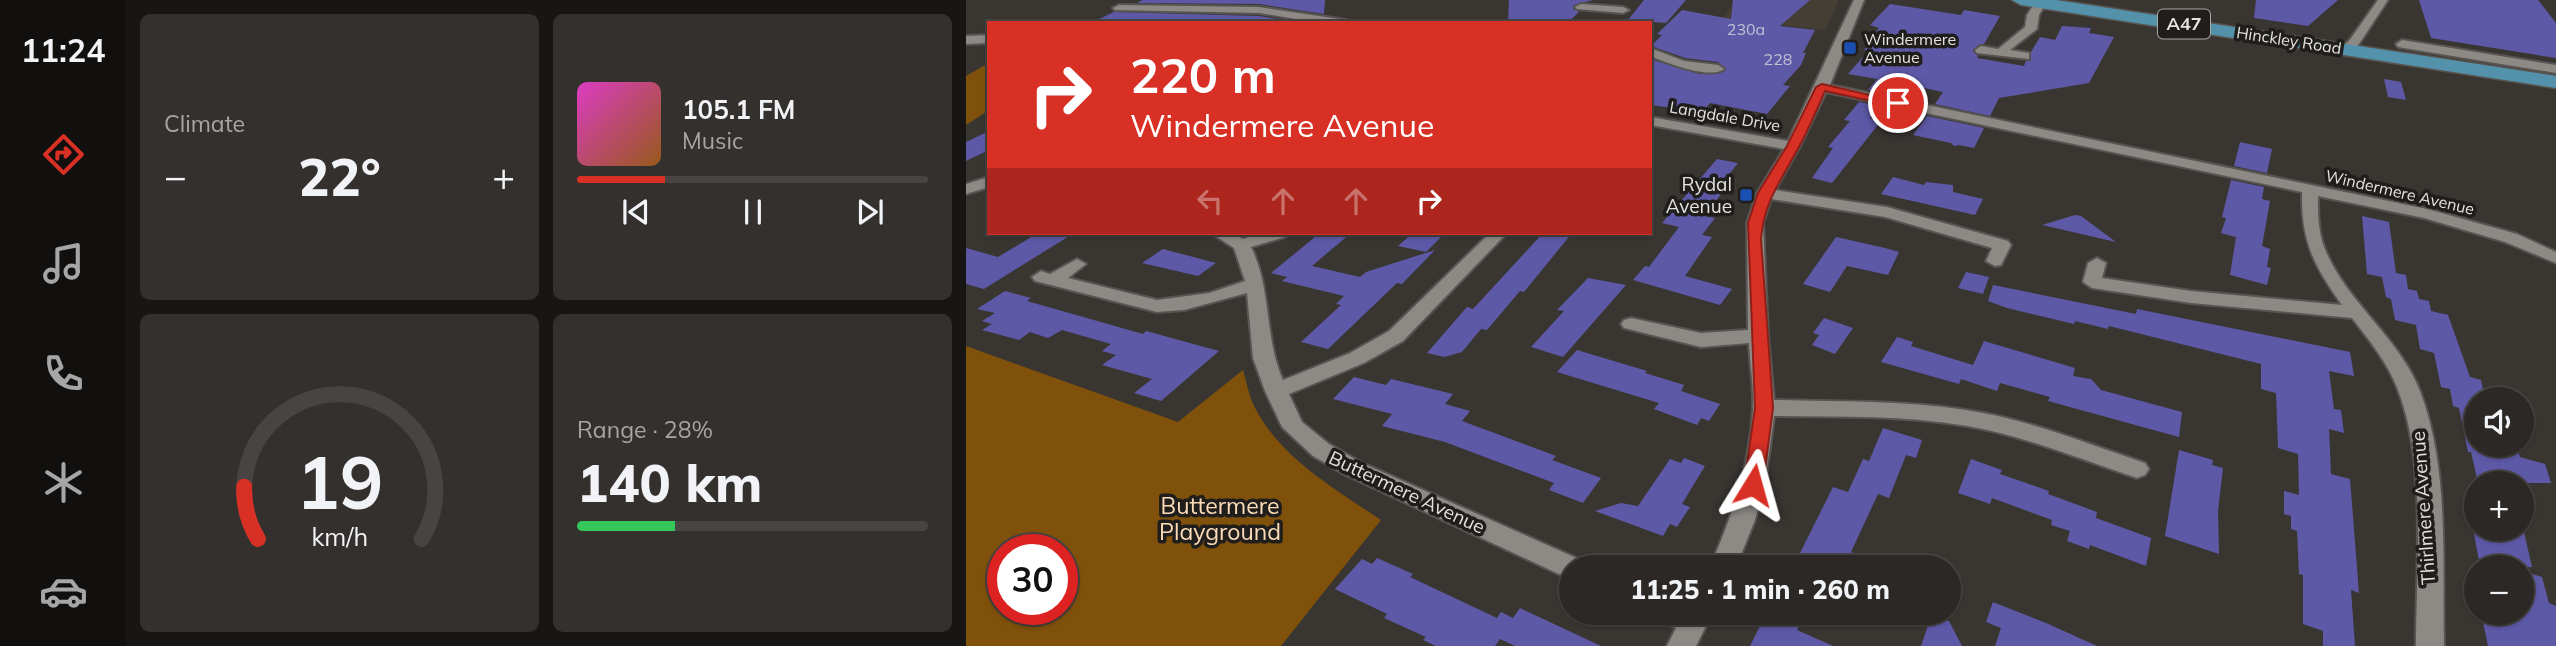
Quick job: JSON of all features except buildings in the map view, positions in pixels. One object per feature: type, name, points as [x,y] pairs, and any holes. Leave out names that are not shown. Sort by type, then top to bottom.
[{"type":"main road","name":"Hinckley Road","points":[[2030,1],[2556,82]]},
{"type":"street","points":[[1728,555],[1743,520],[1753,485],[1764,408],[1758,336],[1755,223],[1765,193],[1793,146],[1822,87],[1859,0]]},
{"type":"street","points":[[2346,49],[2353,44],[2383,0]]},
{"type":"street","points":[[2002,52],[2011,42],[2031,29],[2033,15],[2030,1]]},
{"type":"street","points":[[1581,7],[1623,10]]},
{"type":"street","points":[[1119,8],[1259,10],[1333,21]]},
{"type":"street","points":[[1162,21],[1178,8]]},
{"type":"street","points":[[1591,21],[1601,10]]},
{"type":"street","points":[[966,40],[987,39]]},
{"type":"street","points":[[2402,44],[2444,54],[2556,69]]},
{"type":"street","points":[[1981,50],[2025,56]]},
{"type":"street","points":[[1652,53],[1682,64],[1718,69]]},
{"type":"street","points":[[1668,71],[1682,64]]},
{"type":"street","name":"Windermere Avenue","points":[[1822,87],[2310,189],[2477,227],[2556,258]]},
{"type":"street","name":"Langdale Drive","points":[[1652,121],[1793,146]]},
{"type":"street","points":[[966,189],[987,183]]},
{"type":"street","name":"Thirlmere Avenue","points":[[2310,189],[2311,230],[2326,270],[2397,367],[2417,414],[2424,460],[2430,646]]},
{"type":"street","points":[[1765,193],[1887,212],[2002,245],[1995,261]]},
{"type":"street","points":[[1223,235],[1241,245],[1273,235]]},
{"type":"street","points":[[1275,391],[1357,358],[1396,336],[1497,235]]},
{"type":"street","name":"Buttermere Avenue","points":[[1241,245],[1255,284],[1263,358],[1275,391],[1293,427],[1321,450],[1352,468],[1559,562]]},
{"type":"street","points":[[2097,263],[2092,282],[2139,291],[2216,302],[2357,312]]},
{"type":"street","points":[[1077,264],[1047,279],[1157,306],[1212,298],[1255,284]]},
{"type":"street","points":[[1631,324],[1701,340],[1758,336]]},
{"type":"street","points":[[1764,408],[1914,412],[1967,418],[2025,431],[2137,469]]},
{"type":"shaded area","points":[[1736,0],[1839,0],[1825,30],[1722,19]]},
{"type":"green space","points":[[987,64],[987,111],[966,125],[966,76]]},
{"type":"green space","name":"Buttermere Playground","points":[[966,346],[1178,422],[1243,370],[1254,406],[1278,441],[1310,471],[1381,520],[1281,646],[966,646]]},
{"type":"place","name":"Windermere Avenue","points":[[1850,48]]},
{"type":"place","name":"Rydal Avenue","points":[[1746,195]]},
{"type":"route","points":[[1753,485],[1764,408],[1758,336],[1758,264],[1754,239],[1755,223],[1765,193],[1793,146],[1822,87],[1898,103]]}]
